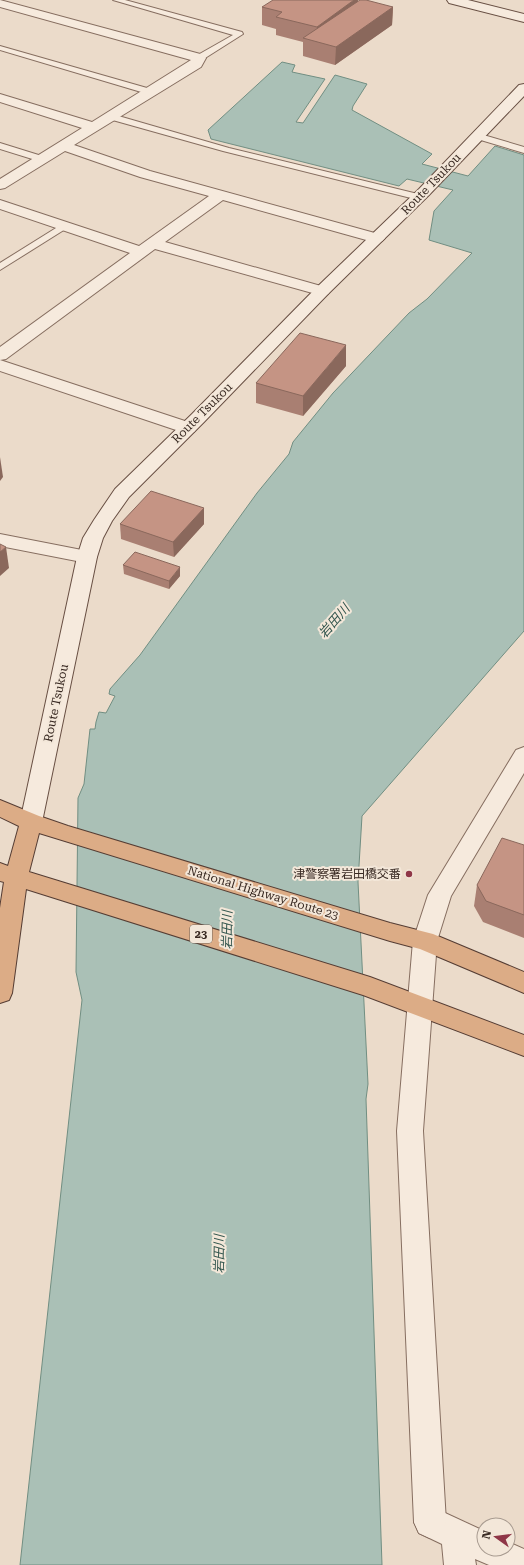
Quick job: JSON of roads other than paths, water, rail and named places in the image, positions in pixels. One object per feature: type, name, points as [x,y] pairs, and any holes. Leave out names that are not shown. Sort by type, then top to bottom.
[{"type":"highway","name":"National Highway Route 23","points":[[0,808],[31,822],[61,832],[390,932],[425,941],[524,982]]},
{"type":"highway","points":[[0,993],[16,877],[31,822]]},
{"type":"highway","name":"23","points":[[16,877],[370,987],[524,1046]]},
{"type":"street","points":[[452,0],[524,18]]},
{"type":"street","points":[[0,3],[199,58],[196,64],[0,185]]},
{"type":"street","name":"Route Tsukou","points":[[31,822],[87,557],[93,538],[102,520],[122,493],[322,291],[422,194],[524,88]]},
{"type":"street","points":[[0,98],[93,127]]},
{"type":"street","points":[[63,146],[139,172],[377,238]]},
{"type":"street","points":[[0,355],[220,194]]},
{"type":"street","points":[[0,204],[64,226],[322,291]]},
{"type":"street","points":[[0,365],[188,428]]},
{"type":"street","points":[[0,540],[87,557]]},
{"type":"street","points":[[460,1565],[471,1541],[430,1522],[410,1131],[425,941],[440,895],[524,755]]},
{"type":"street","points":[[506,1557],[524,1565]]},
{"type":"lane","points":[[117,0],[239,34],[199,58]]},
{"type":"lane","points":[[0,48],[151,92]]},
{"type":"lane","points":[[112,117],[179,138],[422,194]]},
{"type":"lane","points":[[476,138],[524,150]]},
{"type":"lane","points":[[0,146],[42,159]]},
{"type":"lane","points":[[0,267],[64,226]]},
{"type":"water","name":"岩田川","points":[[282,62],[295,65],[292,72],[325,79],[296,122],[303,123],[335,75],[367,84],[352,110],[432,154],[422,164],[468,176],[495,146],[524,155],[524,631],[362,816],[358,882],[368,1084],[366,1099],[382,1565],[20,1565],[82,1000],[76,972],[78,798],[84,784],[90,729],[95,729],[99,712],[106,713],[115,696],[109,694],[110,689],[140,655],[257,493],[289,454],[293,442],[333,393],[409,313],[427,299],[472,253],[429,240],[434,211],[453,190],[407,179],[399,186],[211,139],[208,130]]},
{"type":"place","name":"津警察署岩田橋交番","points":[[409,874]]}]
